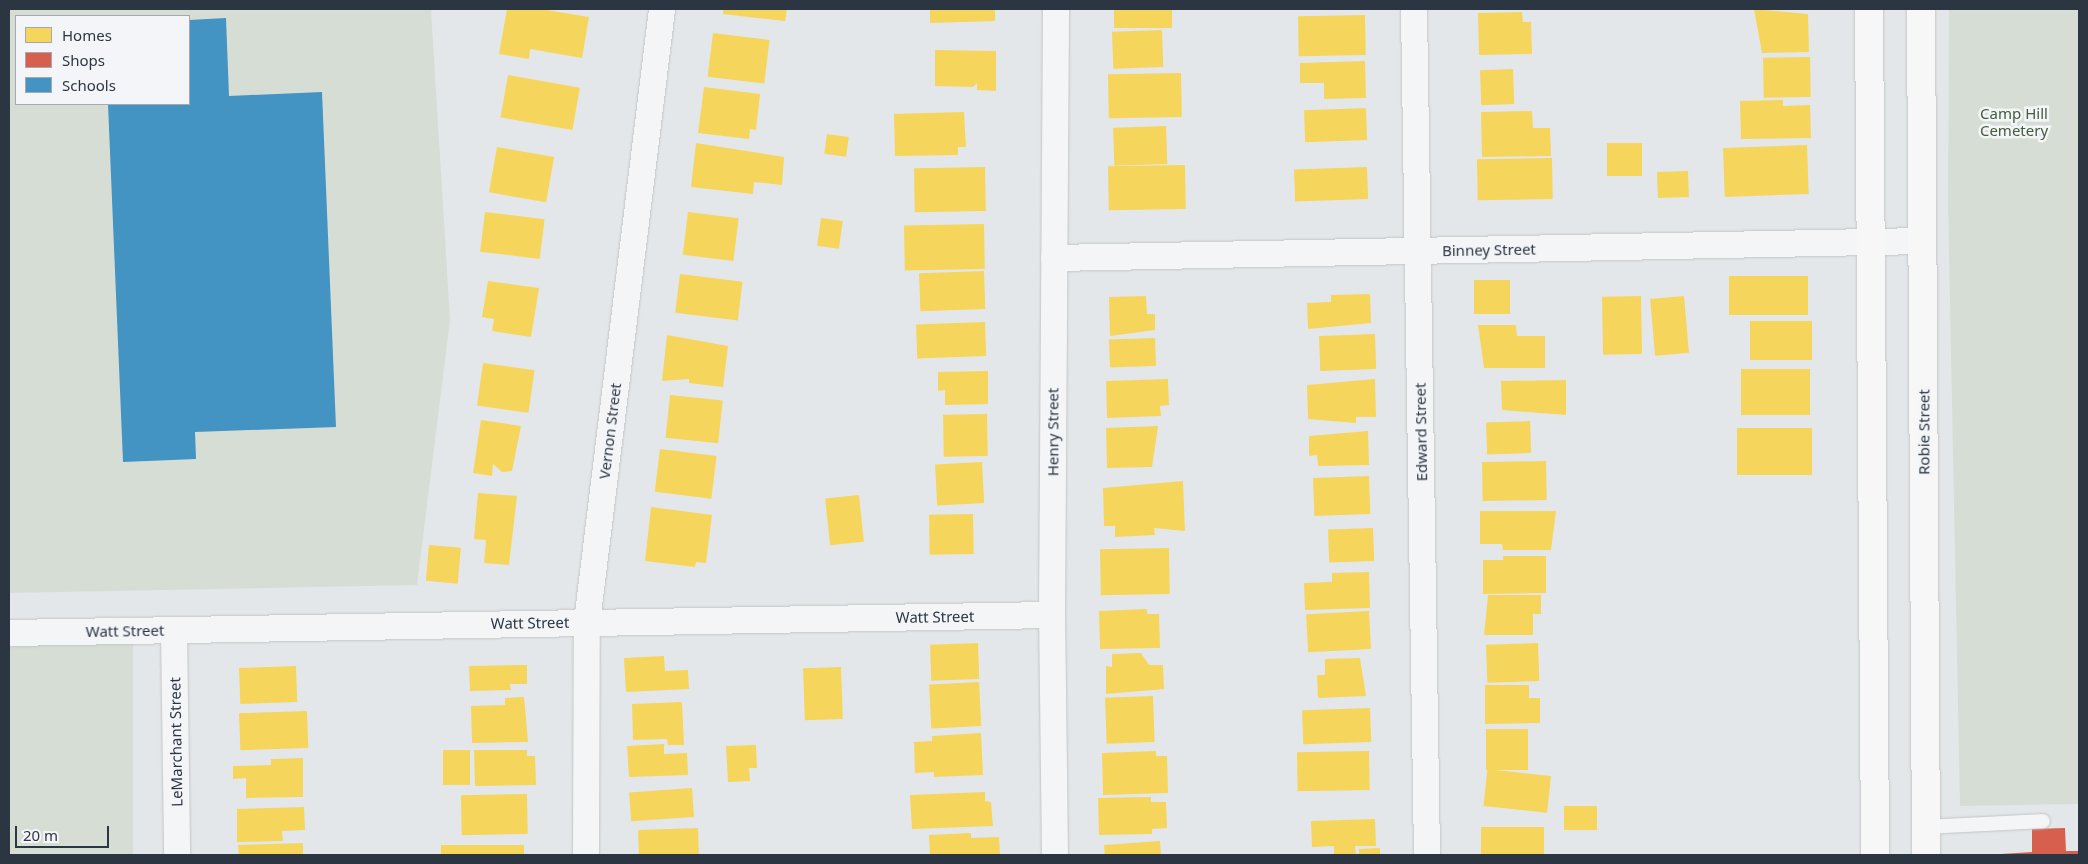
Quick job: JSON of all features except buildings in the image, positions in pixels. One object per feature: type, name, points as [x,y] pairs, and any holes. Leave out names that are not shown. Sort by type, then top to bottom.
[{"type":"main road","points":[[1869,9],[1875,855]]},
{"type":"main road","name":"Robie Street","points":[[1921,9],[1926,855]]},
{"type":"street","name":"Vernon Street","points":[[586,855],[587,622],[662,9]]},
{"type":"street","name":"Henry Street","points":[[1055,855],[1052,615],[1056,9]]},
{"type":"street","name":"Edward Street","points":[[1414,9],[1427,855]]},
{"type":"street","name":"Binney Street","points":[[1054,258],[1923,241]]},
{"type":"street","name":"Watt Street","points":[[9,633],[1052,615]]},
{"type":"street","name":"LeMarchant Street","points":[[174,630],[177,855]]},
{"type":"lane","points":[[1926,827],[2043,821]]},
{"type":"green space","points":[[9,9],[431,9],[450,320],[417,585],[9,593]]},
{"type":"green space","name":"Camp Hill Cemetery","points":[[1949,9],[2079,9],[2079,804],[1960,806],[1948,202]]},
{"type":"green space","points":[[9,644],[133,644],[133,855],[9,855]]}]
